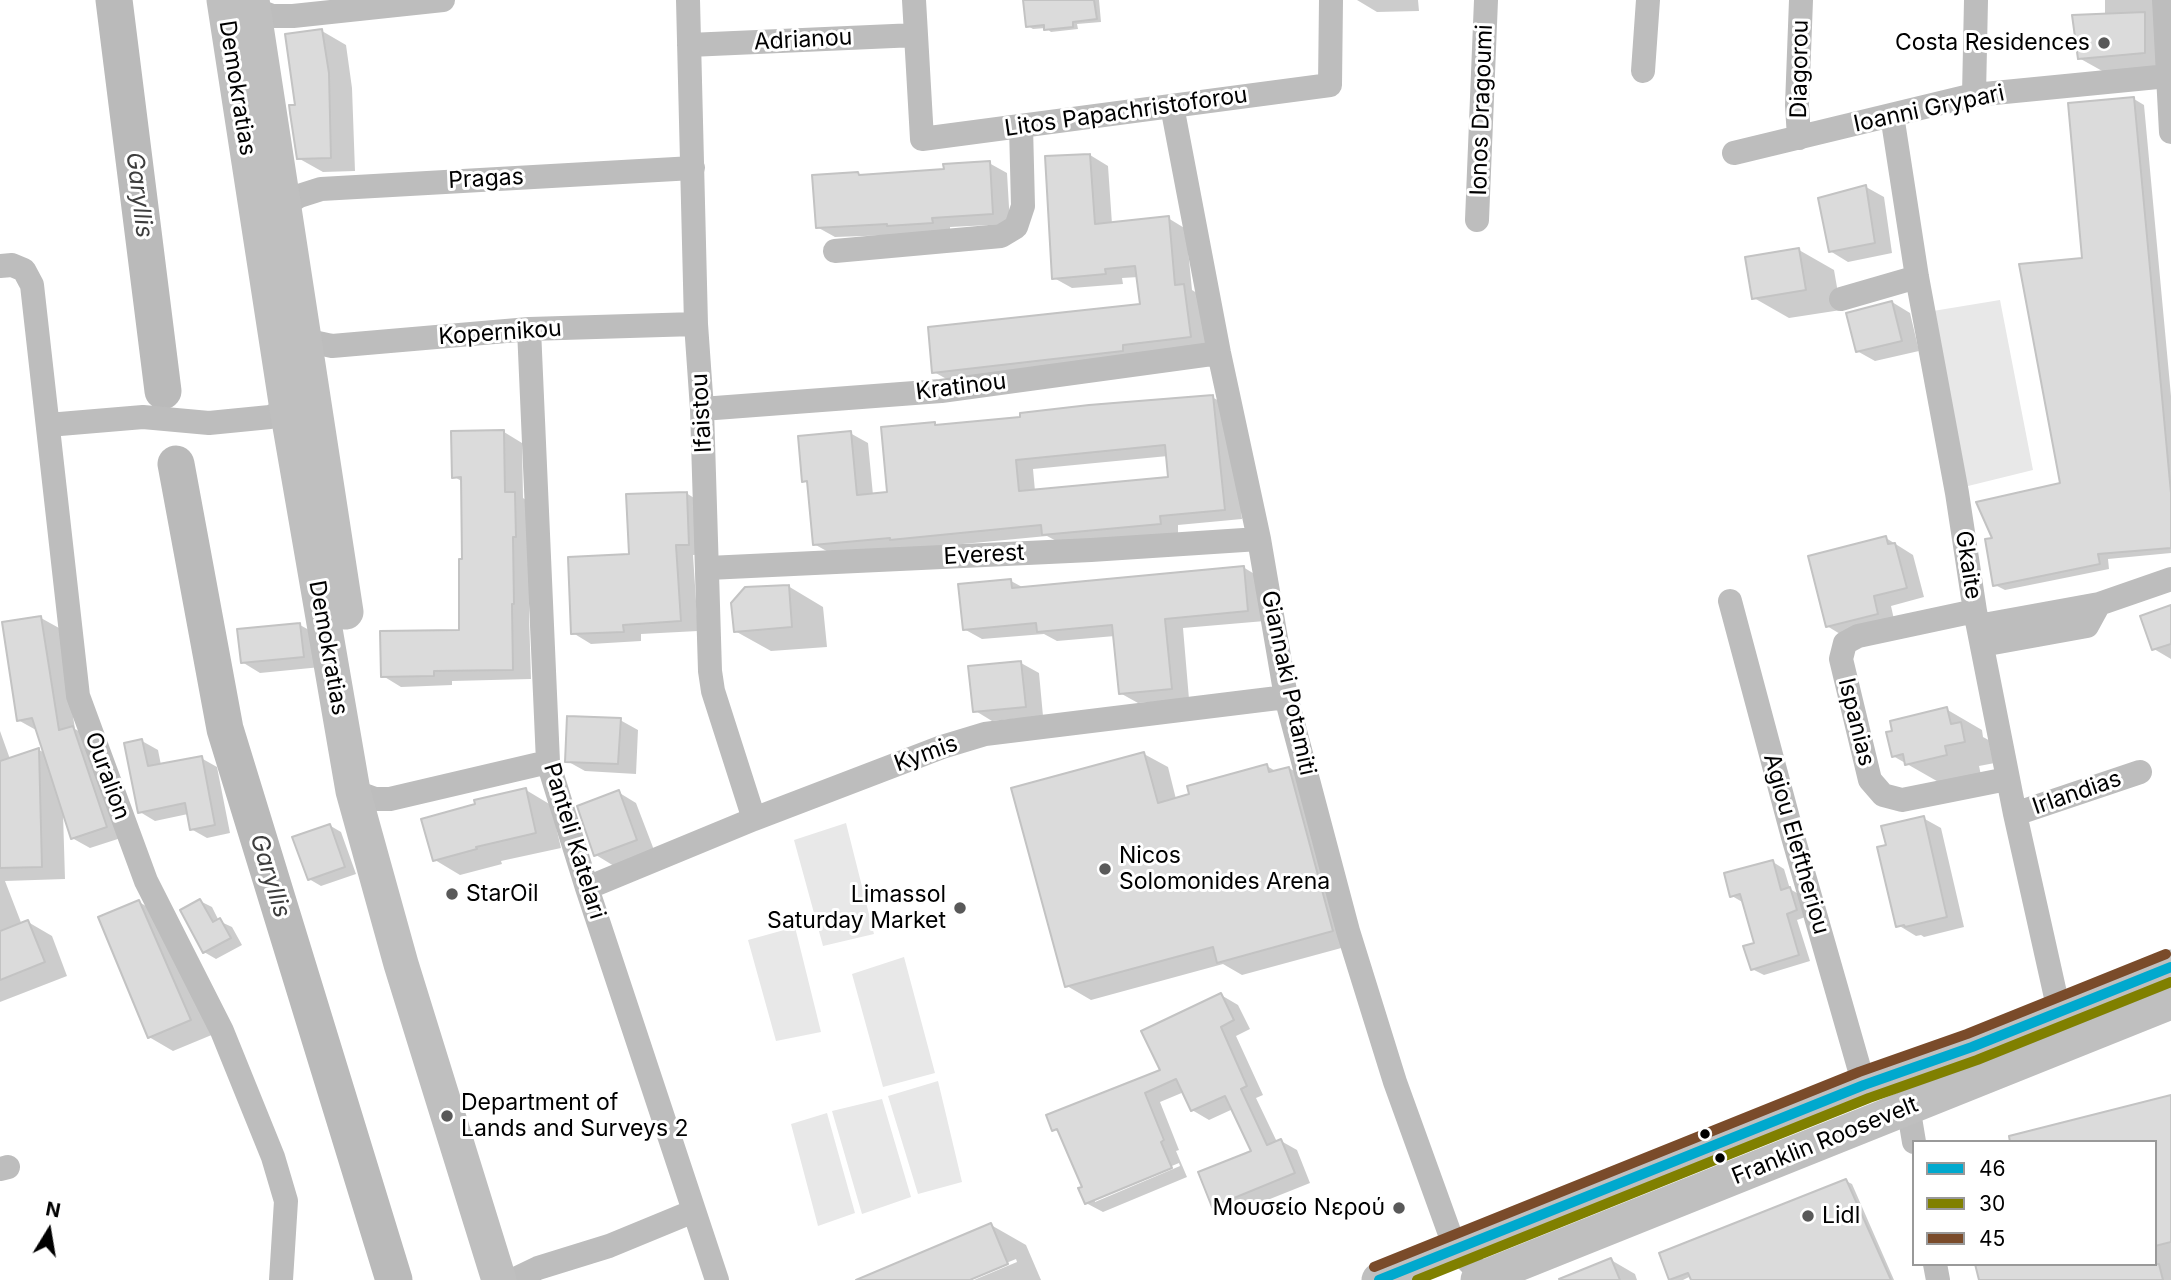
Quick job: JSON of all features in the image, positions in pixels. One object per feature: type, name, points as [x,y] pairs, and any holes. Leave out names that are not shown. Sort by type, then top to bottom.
[{"type":"street","points":[[243,3],[272,16],[293,16],[443,0]]},
{"type":"street","name":"Ifaistou","points":[[688,0],[696,324],[702,409],[710,671],[713,691],[754,819]]},
{"type":"street","points":[[914,0],[916,35]]},
{"type":"street","name":"Litos Papachristoforou","points":[[916,35],[922,139],[1329,85],[1331,0]]},
{"type":"street","name":"Ionos Dragoumi","points":[[1477,220],[1486,0]]},
{"type":"street","points":[[1643,71],[1648,0]]},
{"type":"street","name":"Diagorou","points":[[1799,138],[1797,105],[1801,0]]},
{"type":"street","points":[[1974,95],[1976,0]]},
{"type":"street","points":[[2164,0],[2171,132]]},
{"type":"street","name":"Demokratias","points":[[243,3],[283,206],[318,343],[364,795]]},
{"type":"street","name":"Demokratias","points":[[243,3],[287,409],[364,795],[401,964],[513,1279]]},
{"type":"street","name":"Adrianou","points":[[689,45],[916,35]]},
{"type":"street","name":"Ioanni Grypari","points":[[1734,153],[1974,95],[2168,76]]},
{"type":"street","name":"Giannaki Potamiti","points":[[1172,106],[1219,353],[1259,539],[1286,697],[1348,932],[1395,1082],[1455,1248]]},
{"type":"street","name":"Gkaite","points":[[1892,115],[1917,277],[1957,494],[1978,627],[2007,779],[2059,1011]]},
{"type":"street","points":[[835,250],[1002,236],[1016,227],[1023,206],[1021,126]]},
{"type":"street","name":"Pragas","points":[[283,206],[299,196],[321,189],[692,168]]},
{"type":"street","name":"Ouralion","points":[[0,266],[12,265],[24,270],[32,285],[78,696],[146,881],[222,1031],[273,1157],[286,1201],[281,1280]]},
{"type":"street","points":[[1841,299],[1917,277]]},
{"type":"street","name":"Kopernikou","points":[[318,343],[529,329],[696,324]]},
{"type":"street","name":"Panteli Katelari","points":[[529,329],[548,762],[717,1280]]},
{"type":"street","name":"Kratinou","points":[[702,409],[942,391],[1219,353]]},
{"type":"street","points":[[48,425],[143,416],[209,423],[271,417],[287,409]]},
{"type":"street","name":"Everest","points":[[708,568],[1091,550],[1259,539]]},
{"type":"street","points":[[1978,627],[2087,626],[2099,604],[2171,579]]},
{"type":"street","name":"Agiou Eleftheriou","points":[[1730,601],[1864,1085]]},
{"type":"street","name":"Ispanias","points":[[1978,627],[1858,636],[1845,643],[1841,659],[1870,780],[1883,795],[1902,800],[2007,779]]},
{"type":"street","name":"Kymis","points":[[587,888],[754,819],[930,751],[985,734],[1286,697]]},
{"type":"street","points":[[364,795],[390,799],[548,762]]},
{"type":"street","name":"Irlandias","points":[[2015,814],[2140,772]]},
{"type":"street","name":"Franklin Roosevelt","points":[[1379,1280],[1864,1085],[1972,1047],[2171,967]]},
{"type":"street","name":"Franklin Roosevelt","points":[[1484,1279],[2171,1002]]},
{"type":"street","points":[[1908,1107],[1914,1140]]},
{"type":"street","points":[[513,1279],[608,1246],[694,1211]]},
{"type":"street","points":[[1455,1248],[1484,1279]]},
{"type":"shaded area","points":[[2000,300],[2033,470],[1964,487],[1933,311]]},
{"type":"shaded area","points":[[846,823],[874,934],[823,946],[794,840]]},
{"type":"shaded area","points":[[795,927],[821,1032],[776,1041],[748,940]]},
{"type":"shaded area","points":[[904,957],[935,1073],[883,1087],[852,974]]},
{"type":"shaded area","points":[[938,1081],[962,1182],[918,1194],[888,1096]]},
{"type":"shaded area","points":[[882,1099],[911,1197],[862,1214],[832,1111]]},
{"type":"shaded area","points":[[827,1113],[855,1213],[818,1226],[791,1124]]},
{"type":"building","points":[[1023,0],[1094,0],[1097,19],[1073,22],[1073,27],[1044,30],[1044,25],[1026,27]]},
{"type":"building","points":[[2145,12],[2145,53],[2078,59],[2072,15]]},
{"type":"building","points":[[322,29],[329,73],[331,158],[297,159],[289,105],[295,105],[285,34]]},
{"type":"building","points":[[2134,97],[2171,493],[2171,548],[2098,554],[2100,564],[1993,586],[1985,539],[1992,538],[1976,502],[2060,483],[2019,264],[2082,258],[2068,103]]},
{"type":"building","points":[[1090,154],[1095,224],[1169,216],[1175,285],[1184,284],[1191,337],[1123,345],[1123,351],[932,373],[928,327],[1140,304],[1135,266],[1105,269],[1106,274],[1052,279],[1045,156]]},
{"type":"building","points":[[990,161],[993,214],[932,218],[933,223],[816,228],[812,175],[858,172],[859,175],[944,169],[943,164]]},
{"type":"building","points":[[1866,185],[1875,243],[1829,252],[1818,198]]},
{"type":"building","points":[[1799,248],[1806,290],[1752,299],[1745,257]]},
{"type":"building","points":[[1892,301],[1902,341],[1856,352],[1846,313]]},
{"type":"building","points":[[1213,395],[1225,510],[1160,516],[1161,524],[1042,535],[1041,525],[813,545],[807,481],[802,482],[798,436],[851,431],[857,495],[887,492],[881,427],[1020,417],[1020,413]],"holes":[[[1165,445],[1168,477],[1019,491],[1016,460]]]},
{"type":"building","points":[[504,430],[505,492],[515,492],[513,670],[434,671],[434,676],[381,677],[380,631],[459,630],[461,477],[452,478],[451,431]]},
{"type":"building","points":[[687,492],[689,545],[676,545],[681,621],[623,625],[624,632],[571,634],[568,557],[629,554],[626,494]]},
{"type":"building","points":[[1886,536],[1888,544],[1895,543],[1907,588],[1874,596],[1878,614],[1826,627],[1808,556]]},
{"type":"building","points":[[1244,566],[1248,611],[1165,619],[1172,689],[1119,694],[1112,625],[1037,632],[1036,623],[963,630],[958,584],[1011,579],[1012,588]]},
{"type":"building","points":[[789,585],[792,627],[734,632],[731,603],[745,587]]},
{"type":"building","points":[[2171,605],[2171,644],[2152,650],[2140,616]]},
{"type":"building","points":[[41,616],[59,730],[73,726],[107,827],[71,839],[32,718],[17,721],[2,622]]},
{"type":"building","points":[[300,623],[304,657],[241,663],[237,629]]},
{"type":"building","points":[[1021,661],[1026,707],[973,712],[968,666]]},
{"type":"building","points":[[1947,707],[1951,724],[1961,722],[1965,742],[1945,746],[1947,755],[1905,765],[1903,754],[1892,757],[1886,732],[1892,731],[1890,721]]},
{"type":"building","points":[[567,716],[621,718],[618,764],[565,762]]},
{"type":"building","points":[[142,739],[148,766],[202,756],[215,825],[190,830],[185,803],[138,813],[124,743]]},
{"type":"building","points":[[39,748],[42,867],[0,868],[0,761]]},
{"type":"building","points":[[1144,752],[1158,803],[1189,794],[1187,786],[1267,764],[1269,772],[1289,767],[1333,931],[1217,963],[1213,947],[1065,987],[1011,788]]},
{"type":"building","points":[[526,788],[536,833],[476,847],[477,849],[433,861],[421,819],[475,804],[474,800]]},
{"type":"building","points":[[619,790],[637,840],[594,856],[577,806]]},
{"type":"building","points":[[1924,816],[1947,917],[1896,927],[1877,847],[1886,845],[1881,826]]},
{"type":"building","points":[[330,824],[345,867],[308,880],[292,837]]},
{"type":"building","points":[[1773,860],[1781,890],[1790,887],[1797,910],[1787,914],[1799,955],[1751,970],[1743,946],[1754,943],[1740,894],[1730,897],[1724,873]]},
{"type":"building","points":[[200,899],[213,922],[220,918],[231,938],[203,953],[180,910]]},
{"type":"building","points":[[139,900],[191,1020],[148,1038],[98,917]]},
{"type":"building","points":[[28,920],[45,962],[0,980],[0,931]]},
{"type":"building","points":[[1221,993],[1234,1020],[1221,1027],[1247,1086],[1241,1089],[1267,1145],[1281,1139],[1295,1173],[1212,1207],[1198,1172],[1251,1151],[1225,1096],[1191,1111],[1176,1079],[1145,1093],[1172,1168],[1085,1204],[1078,1188],[1082,1187],[1057,1129],[1052,1131],[1046,1115],[1160,1070],[1141,1031]]},
{"type":"building","points":[[2171,1095],[2171,1242],[2157,1246],[2157,1140],[2010,1140],[2009,1136]]},
{"type":"building","name":"Lidl","points":[[1846,1179],[1891,1280],[1691,1280],[1688,1273],[1669,1280],[1659,1253]]},
{"type":"building","points":[[991,1223],[1008,1264],[970,1280],[856,1280]]},
{"type":"building","points":[[1611,1258],[1620,1280],[1559,1279]]},
{"type":"building","points":[[2159,1264],[2163,1280],[1979,1280],[1976,1266]]},
{"type":"waterway","name":"Garyllis","points":[[114,0],[163,391]]},
{"type":"waterway","name":"Garyllis","points":[[176,464],[225,729],[394,1280]]},
{"type":"transit line","name":"45","points":[[1374,1267],[1859,1072],[1967,1034],[2166,954]]},
{"type":"transit line","name":"46","points":[[1379,1280],[1864,1085],[1972,1047],[2171,967]]},
{"type":"transit line","name":"30","points":[[1417,1280],[1869,1098],[1977,1060],[2171,982]]},
{"type":"place","name":"Costa Residences","points":[[2104,43]]},
{"type":"place","name":"Nicos Solomonides Arena","points":[[1105,869]]},
{"type":"place","name":"StarOil","points":[[452,894]]},
{"type":"place","name":"Limassol Saturday Market","points":[[960,908]]},
{"type":"place","name":"Department of Lands and Surveys 2","points":[[447,1116]]},
{"type":"place","name":"Μουσείο Νερού","points":[[1399,1208]]},
{"type":"place","name":"Lidl","points":[[1808,1216]]}]
